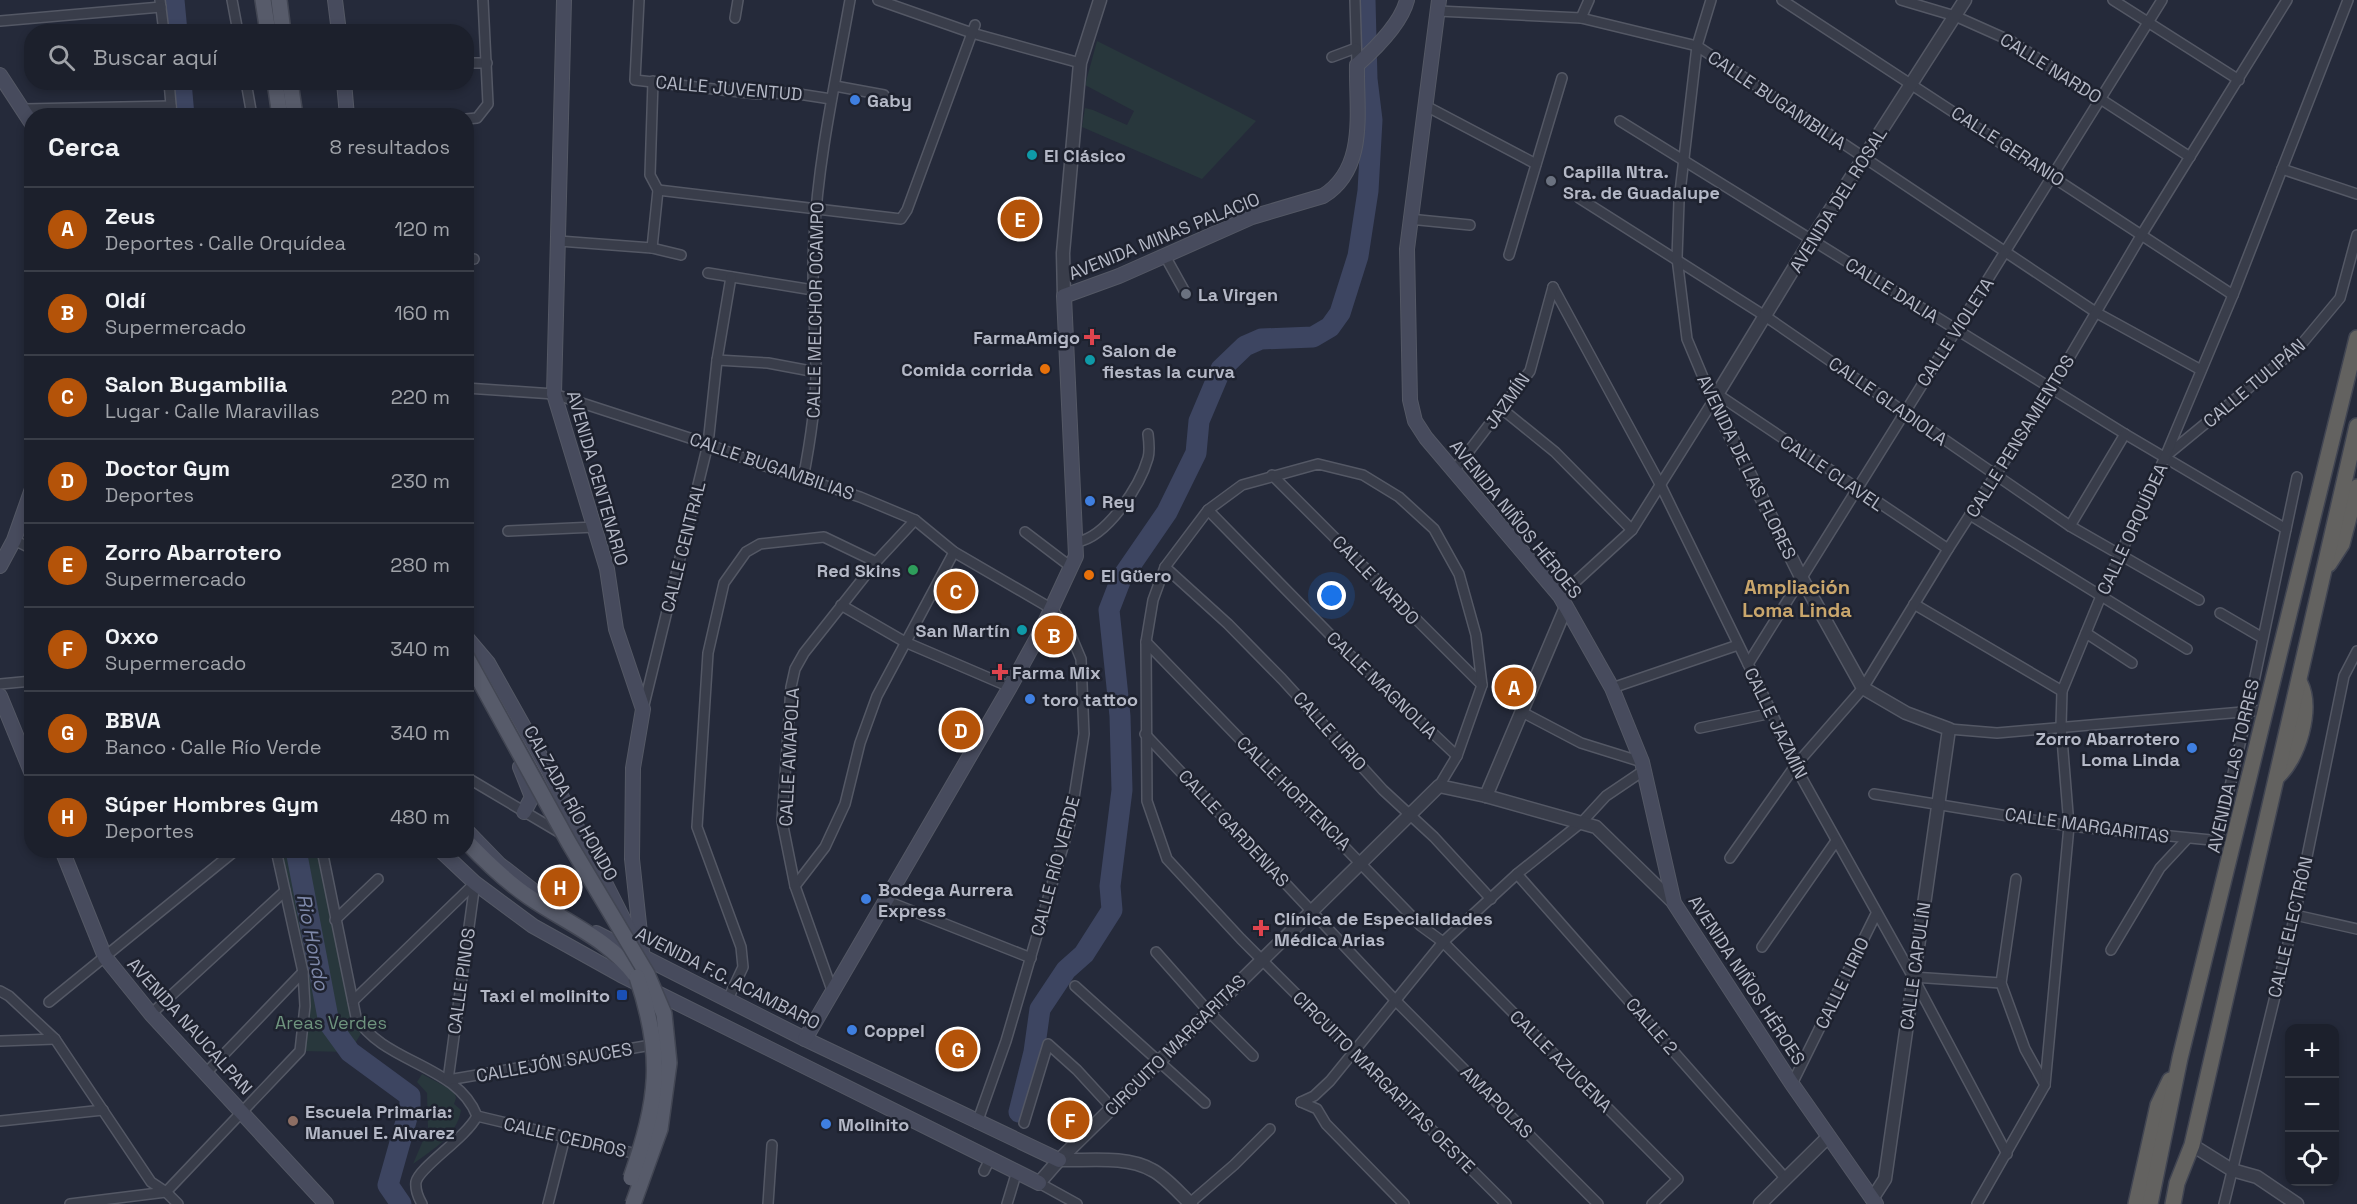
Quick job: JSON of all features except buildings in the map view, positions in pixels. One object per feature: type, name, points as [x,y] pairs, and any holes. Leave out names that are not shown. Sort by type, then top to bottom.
[{"type":"highway","name":"AVENIDA LAS TORRES","points":[[2150,1204],[2180,1058],[2235,842],[2357,338]]},
{"type":"highway","points":[[2173,1204],[2177,1183],[2192,1145],[2357,426]]},
{"type":"highway","points":[[2323,574],[2342,544],[2354,509],[2357,487]]},
{"type":"highway","points":[[2136,1204],[2157,1105],[2180,1058]]},
{"type":"main road","points":[[263,0],[267,24]]},
{"type":"main road","points":[[279,0],[282,24]]},
{"type":"main road","points":[[335,0],[338,24]]},
{"type":"main road","name":"AVENIDA CENTENARIO","points":[[564,0],[554,394],[607,569],[616,628],[644,709],[633,768],[632,859],[644,959]]},
{"type":"main road","points":[[1362,56],[1402,11],[1407,0]]},
{"type":"main road","name":"AVENIDA NIÑOS HÉROES","points":[[1439,6],[1409,219],[1406,267],[1411,410],[1422,432],[1453,472],[1563,602],[1612,688],[1642,766],[1674,903],[1872,1202]]},
{"type":"main road","name":"AVENIDA MINAS PALACIO","points":[[805,1039],[1010,687],[1052,609],[1071,567],[1077,542],[1064,296],[1165,256],[1252,217],[1323,195],[1336,186],[1350,168],[1355,152],[1362,56]]},
{"type":"main road","points":[[0,75],[24,109]]},
{"type":"main road","points":[[276,90],[279,108]]},
{"type":"main road","points":[[291,90],[294,108]]},
{"type":"main road","points":[[345,90],[346,108]]},
{"type":"main road","points":[[0,567],[14,540],[24,510]]},
{"type":"main road","points":[[474,646],[488,663],[589,849],[644,959],[672,1041],[672,1067],[666,1120],[625,1204]]},
{"type":"main road","name":"CALZADA RÍO HONDO","points":[[474,671],[569,843],[647,974],[664,1014],[669,1063],[660,1130],[633,1204]]},
{"type":"main road","points":[[474,680],[531,789],[532,797],[524,812]]},
{"type":"main road","points":[[0,696],[24,754]]},
{"type":"main road","points":[[524,812],[538,807],[547,799],[550,788],[547,768]]},
{"type":"main road","name":"AVENIDA F.C. ACAMBARO","points":[[474,838],[499,864],[567,917],[644,959],[805,1039],[977,1123],[1059,1160]]},
{"type":"main road","name":"AVENIDA F.C. ACAMBARO","points":[[474,848],[528,896],[603,942],[624,960],[637,976],[650,1015],[657,1064],[649,1127],[625,1204]]},
{"type":"main road","name":"AVENIDA NAUCALPAN","points":[[65,858],[105,957],[151,1014],[244,1112],[326,1204]]},
{"type":"main road","points":[[448,858],[475,883],[533,926],[987,1165],[1017,1171],[1039,1183]]},
{"type":"main road","points":[[639,1204],[655,1117],[661,1067],[661,1043],[655,992]]},
{"type":"street","points":[[232,0],[236,24]]},
{"type":"street","points":[[474,118],[487,109],[483,0]]},
{"type":"street","name":"CALLE JUVENTUD","points":[[639,0],[635,80],[757,94],[792,93],[831,99]]},
{"type":"street","points":[[735,18],[738,0]]},
{"type":"street","name":"CALLE MELCHOR OCAMPO","points":[[803,479],[814,417],[816,372],[813,290],[816,208],[831,99],[850,0]]},
{"type":"street","points":[[878,0],[1080,63]]},
{"type":"street","points":[[1064,296],[1063,253],[1080,63],[1100,0]]},
{"type":"street","points":[[1332,57],[1362,56],[1355,0]]},
{"type":"street","points":[[1581,18],[1589,0]]},
{"type":"street","name":"AVENIDA DE LAS FLORES","points":[[1711,0],[1697,46],[1683,161],[1677,258],[1687,339],[1801,578],[1863,688]]},
{"type":"street","name":"CALLE GERANIO","points":[[1782,0],[2233,295]]},
{"type":"street","name":"CALLE NARDO","points":[[1901,0],[1955,16],[2011,41],[2190,157]]},
{"type":"street","name":"AVENIDA DEL ROSAL","points":[[1715,398],[1811,240],[1965,0]]},
{"type":"street","points":[[2113,0],[2239,80]]},
{"type":"street","name":"CALLE VIOLETA","points":[[1748,664],[2162,0]]},
{"type":"street","name":"CALLE PENSAMIENTOS","points":[[1730,858],[1795,766],[1863,688],[1948,549],[2052,387],[2142,234],[2287,0]]},
{"type":"street","name":"CALLE ORQUÍDEA","points":[[2045,1085],[2069,826],[2061,726],[2062,691],[2101,596],[2165,457],[2233,295],[2348,0]]},
{"type":"street","points":[[0,21],[161,3],[163,24]]},
{"type":"street","name":"CALLE BUGAMBILIA","points":[[1439,6],[1581,18],[1697,46],[2097,313],[2200,370]]},
{"type":"street","points":[[658,190],[816,208],[896,220],[905,215],[973,29]]},
{"type":"street","points":[[474,63],[487,63]]},
{"type":"street","points":[[1509,255],[1562,78]]},
{"type":"street","points":[[652,249],[658,190],[650,176],[653,81]]},
{"type":"street","points":[[835,86],[884,95]]},
{"type":"street","points":[[170,90],[171,108]]},
{"type":"street","points":[[247,90],[251,108]]},
{"type":"street","points":[[1424,105],[1536,164]]},
{"type":"street","name":"CALLE DALIA","points":[[1620,121],[2125,434],[2286,529]]},
{"type":"street","points":[[2282,169],[2357,194]]},
{"type":"street","name":"CALLE GLADIOLA","points":[[1579,198],[1677,258],[1765,316],[2070,526],[2199,600]]},
{"type":"street","points":[[1409,219],[1470,225]]},
{"type":"street","name":"CALLE TULIPÁN","points":[[2165,457],[2300,346],[2340,298],[2357,235]]},
{"type":"street","points":[[559,241],[652,249],[681,255]]},
{"type":"street","points":[[1165,256],[1185,292]]},
{"type":"street","points":[[708,273],[813,290]]},
{"type":"street","name":"CALLE CENTRAL","points":[[644,709],[708,444],[717,360],[731,277]]},
{"type":"street","name":"JAZMÍN","points":[[1453,472],[1530,371],[1553,286]]},
{"type":"street","name":"CALLE JAZMÍN","points":[[1553,286],[1661,486],[1772,712],[1795,766],[1913,977],[2007,1154]]},
{"type":"street","points":[[717,360],[768,363],[816,372]]},
{"type":"street","name":"CALLE BUGAMBILIAS","points":[[474,389],[554,394],[860,497],[915,520],[954,552],[1052,609]]},
{"type":"street","points":[[1486,795],[1522,712],[1563,602],[1632,530],[1715,398]]},
{"type":"street","name":"CALLE CLAVEL","points":[[1715,398],[1948,549]]},
{"type":"street","points":[[1502,409],[1554,452],[1632,530]]},
{"type":"street","points":[[1077,542],[1097,535],[1137,486],[1149,456],[1148,434]]},
{"type":"street","points":[[2070,526],[2125,434]]},
{"type":"street","name":"CIRCUITO MARGARITAS","points":[[1039,1183],[1059,1160],[1439,786],[1457,756],[1482,685],[1476,635],[1459,574],[1434,529],[1399,497],[1363,475],[1317,464],[1242,485],[1208,510],[1165,567],[1153,600],[1146,642],[1147,801],[1167,859],[1262,960]]},
{"type":"street","name":"CALLE NARDO","points":[[1272,475],[1482,685]]},
{"type":"street","points":[[2217,841],[2248,710],[2261,637],[2297,477]]},
{"type":"street","name":"CALLE MAGNOLIA","points":[[1208,510],[1348,653],[1457,756]]},
{"type":"street","points":[[1970,515],[2187,649]]},
{"type":"street","name":"CALLE AMAPOLA","points":[[833,993],[795,886],[782,821],[791,687],[795,669],[804,653],[876,562],[915,520]]},
{"type":"street","points":[[19,523],[24,526]]},
{"type":"street","points":[[508,531],[595,527]]},
{"type":"street","points":[[1025,532],[1071,567]]},
{"type":"street","points":[[728,999],[744,967],[741,947],[697,827],[708,654],[724,583],[746,552],[760,544],[824,537],[876,562]]},
{"type":"street","points":[[14,540],[24,545]]},
{"type":"street","points":[[795,886],[825,847],[845,804],[860,743],[870,715],[905,642],[954,552]]},
{"type":"street","name":"CALLE LIRIO","points":[[1165,567],[1228,624],[1408,815],[1434,837],[1491,899]]},
{"type":"street","points":[[1914,604],[2062,691]]},
{"type":"street","points":[[841,605],[905,642],[1010,687]]},
{"type":"street","name":"CALLE RÍO VERDE","points":[[977,1123],[1006,1041],[1070,823],[1084,734],[1081,659],[1070,633],[1052,609]]},
{"type":"street","points":[[2220,613],[2261,637]]},
{"type":"street","points":[[2086,633],[2132,663]]},
{"type":"street","name":"CALLE HORTENCIA","points":[[1146,642],[1361,861],[1421,926],[1443,942]]},
{"type":"street","points":[[1612,688],[1738,645]]},
{"type":"street","name":"CALLE ELECTRÓN","points":[[2224,1204],[2295,915],[2344,676],[2357,651]]},
{"type":"street","points":[[0,684],[24,682]]},
{"type":"street","points":[[1863,688],[1906,713],[1949,729],[1984,734],[2266,710]]},
{"type":"street","points":[[1404,1204],[1326,1124],[1317,1109],[1301,1102],[1314,1096],[1330,1081],[1443,942],[1517,874],[1582,822],[1606,796],[1642,766],[1581,743],[1522,712]]},
{"type":"street","points":[[1700,728],[1772,712]]},
{"type":"street","name":"CALLE CAPULÍN","points":[[1872,1202],[1885,1179],[1949,729]]},
{"type":"street","name":"CALLE GARDENIAS","points":[[1145,734],[1396,1001]]},
{"type":"street","points":[[474,782],[589,849]]},
{"type":"street","points":[[1439,786],[1486,795],[1582,822],[1604,833],[1674,903]]},
{"type":"street","name":"CALLE MARGARITAS","points":[[1874,794],[2069,826],[2235,842]]},
{"type":"street","points":[[2111,950],[2160,868],[2187,839]]},
{"type":"street","points":[[1762,947],[1836,841]]},
{"type":"street","points":[[49,1002],[226,858]]},
{"type":"street","points":[[70,1204],[166,1192],[300,1051],[306,1006],[303,972],[278,858]]},
{"type":"street","points":[[323,858],[356,1017],[363,1029],[411,1062],[448,1080],[471,1100],[477,1116],[470,1130],[425,1169],[416,1180],[417,1195],[422,1204]]},
{"type":"street","name":"CALLE 2","points":[[1517,874],[1786,1179]]},
{"type":"street","points":[[335,920],[378,879]]},
{"type":"street","points":[[1977,1204],[2045,1085],[2025,1049],[2001,983],[2016,879]]},
{"type":"street","points":[[353,1001],[475,883]]},
{"type":"street","name":"CALLE PINOS","points":[[448,1080],[475,883]]},
{"type":"street","points":[[151,1014],[285,891]]},
{"type":"street","points":[[887,901],[1031,958]]},
{"type":"street","name":"CALLE LIRIO","points":[[1792,1084],[1876,914]]},
{"type":"street","points":[[2295,915],[2357,929]]},
{"type":"street","name":"CALLE AZUCENA","points":[[1443,942],[1678,1179],[1652,1204]]},
{"type":"street","points":[[1156,952],[1209,1012],[1253,1056]]},
{"type":"street","name":"CIRCUITO MARGARITAS OESTE","points":[[1262,960],[1506,1204]]},
{"type":"street","points":[[207,1073],[303,972]]},
{"type":"street","points":[[1913,977],[2001,983]]},
{"type":"street","points":[[1075,986],[1205,1103]]},
{"type":"street","points":[[0,992],[9,996],[55,1039],[151,1182],[178,1204]]},
{"type":"street","name":"AMAPOLAS","points":[[1396,1001],[1598,1204]]},
{"type":"street","points":[[0,1041],[55,1039]]},
{"type":"street","name":"CALLEJÓN SAUCES","points":[[448,1080],[661,1043]]},
{"type":"street","points":[[1024,1123],[1048,1044],[1077,1070],[1112,1108]]},
{"type":"street","points":[[0,1121],[103,1110]]},
{"type":"street","name":"CALLE CEDROS","points":[[477,1116],[648,1156]]},
{"type":"street","points":[[1059,1160],[1126,1162],[1140,1165],[1153,1170],[1190,1203],[1234,1165],[1270,1129]]},
{"type":"street","points":[[548,1204],[565,1137]]},
{"type":"street","points":[[1760,1204],[1828,1137]]},
{"type":"street","points":[[768,1204],[772,1145]]},
{"type":"street","points":[[2192,1145],[2232,1170],[2257,1177],[2297,1204]]},
{"type":"street","points":[[1007,1204],[1017,1171]]},
{"type":"street","points":[[1039,1183],[1077,1204]]},
{"type":"green space","points":[[1357,0],[1372,0],[1371,40],[1358,48]]},
{"type":"green space","points":[[1097,41],[1256,121],[1202,179],[1082,127],[1085,108],[1127,125],[1134,111],[1085,85]]},
{"type":"green space","name":"Areas Verdes","points":[[278,858],[330,858],[333,920],[363,1030],[350,1052],[300,1051],[305,1006]]},
{"type":"green space","points":[[422,1074],[454,1091],[456,1098],[454,1104],[461,1110],[459,1119],[449,1135],[413,1164],[428,1129],[427,1093],[417,1082]]},
{"type":"waterway","name":"Rio Hondo","points":[[174,0],[176,24]]},
{"type":"waterway","points":[[1019,1112],[1034,1052],[1040,1009],[1066,970],[1084,954],[1112,910],[1110,886],[1122,790],[1120,716],[1109,610],[1121,579],[1167,512],[1196,453],[1199,421],[1221,369],[1245,346],[1261,339],[1313,337],[1330,327],[1340,313],[1358,256],[1368,191],[1372,120],[1367,79],[1365,0]]},
{"type":"waterway","name":"Rio Hondo","points":[[182,90],[183,108]]},
{"type":"waterway","name":"Rio Hondo","points":[[298,858],[329,1023],[350,1052],[410,1096],[410,1107],[388,1185],[401,1204]]},
{"type":"place","name":"Gaby","points":[[855,100]]},
{"type":"place","name":"El Clásico","points":[[1032,155]]},
{"type":"place","name":"Capilla Ntra. Sra. de Guadalupe","points":[[1551,181]]},
{"type":"place","name":"Zorro Abarrotero","points":[[1020,219]]},
{"type":"place","name":"La Virgen","points":[[1186,294]]},
{"type":"place","name":"FarmaAmigo","points":[[1092,337]]},
{"type":"place","name":"Salon de fiestas la curva","points":[[1090,360]]},
{"type":"place","name":"Comida corrida","points":[[1045,369]]},
{"type":"place","name":"Rey","points":[[1090,501]]},
{"type":"place","name":"Red Skins","points":[[913,570]]},
{"type":"place","name":"El Güero","points":[[1089,575]]},
{"type":"place","name":"Salon Bugambilia","points":[[956,591]]},
{"type":"place","name":"San Martín","points":[[1022,630]]},
{"type":"place","name":"Oldí","points":[[1054,635]]},
{"type":"place","name":"Farma Mix","points":[[1000,672]]},
{"type":"place","name":"Zeus","points":[[1514,687]]},
{"type":"place","name":"toro tattoo","points":[[1030,699]]},
{"type":"place","name":"Doctor Gym","points":[[961,730]]},
{"type":"place","name":"Zorro Abarrotero Loma Linda","points":[[2192,748]]},
{"type":"place","name":"Súper Hombres Gym","points":[[560,887]]},
{"type":"place","name":"Bodega Aurrera Express","points":[[866,899]]},
{"type":"place","name":"Clínica de Especialidades Médica Arias","points":[[1261,928]]},
{"type":"place","name":"Taxi el molinito","points":[[622,995]]},
{"type":"place","name":"Coppel","points":[[852,1030]]},
{"type":"place","name":"BBVA","points":[[958,1049]]},
{"type":"place","name":"Oxxo","points":[[1070,1120]]},
{"type":"place","name":"Escuela Primaria: Manuel E. Alvarez","points":[[293,1121]]},
{"type":"place","name":"Molinito","points":[[826,1124]]},
{"type":"district","name":"Ampliación Loma Linda","points":[[1797,598]]}]
